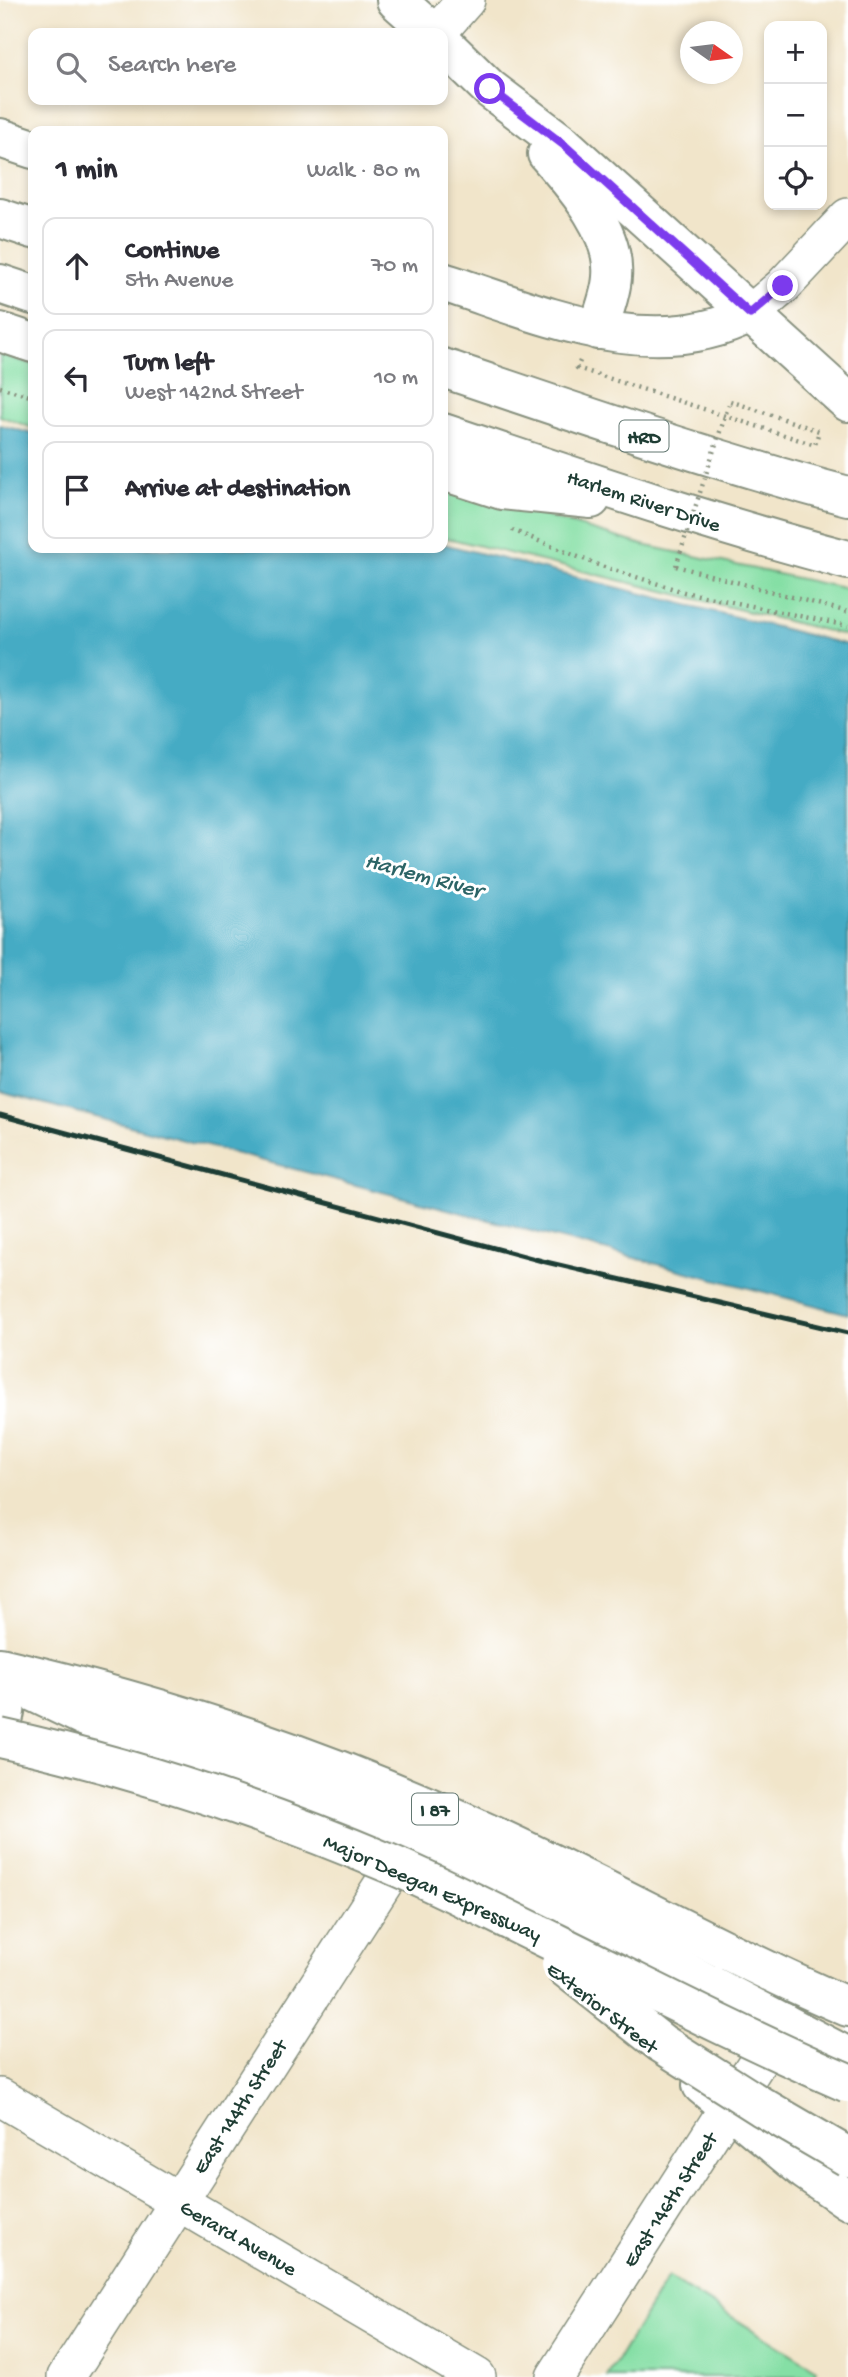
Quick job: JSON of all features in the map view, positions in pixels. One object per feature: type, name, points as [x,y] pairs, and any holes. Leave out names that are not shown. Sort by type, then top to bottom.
[{"type":"main road","points":[[396,0],[429,28]]},
{"type":"main road","points":[[448,48],[490,89],[554,162],[582,199],[611,251],[612,279],[590,344]]},
{"type":"main road","points":[[490,89],[564,145],[848,402]]},
{"type":"main road","points":[[0,138],[28,147]]},
{"type":"main road","points":[[0,218],[28,227]]},
{"type":"main road","points":[[0,284],[28,293]]},
{"type":"main road","points":[[448,284],[590,344],[639,336],[715,329],[750,314]]},
{"type":"main road","points":[[0,332],[28,341]]},
{"type":"main road","name":"HRD","points":[[448,370],[765,474],[848,496]]},
{"type":"main road","name":"Harlem River Drive","points":[[448,435],[663,507],[848,560]]},
{"type":"main road","points":[[448,473],[502,490],[663,507]]},
{"type":"main road","name":"I 87","points":[[0,1667],[132,1699],[194,1718],[376,1784],[492,1835],[723,1950],[848,2007]]},
{"type":"main road","name":"Exterior Street","points":[[0,1676],[115,1731],[233,1767],[358,1811],[409,1844],[806,2171],[848,2200]]},
{"type":"main road","points":[[0,1683],[4,1689],[6,1706],[0,1726]]},
{"type":"main road","name":"Exterior Street","points":[[0,1738],[115,1731]]},
{"type":"main road","name":"Major Deegan Expressway","points":[[0,1738],[89,1759],[213,1796],[388,1863],[728,2029],[848,2083]]},
{"type":"main road","name":"Exterior Street","points":[[409,1844],[575,1914],[848,2057]]},
{"type":"main road","points":[[499,1915],[661,2043],[848,2157]]},
{"type":"street","points":[[440,28],[466,0]]},
{"type":"street","points":[[750,314],[775,293],[848,217]]},
{"type":"street","name":"East 144th Street","points":[[66,2377],[409,1844]]},
{"type":"street","name":"East 146th Street","points":[[555,2377],[783,2021]]},
{"type":"street","name":"Gerard Avenue","points":[[0,2097],[477,2377]]},
{"type":"path","points":[[590,344],[577,368],[815,445],[820,431],[730,401],[676,566],[848,612]]},
{"type":"path","points":[[0,387],[28,395]]},
{"type":"path","points":[[508,528],[598,565],[684,592],[848,626]]},
{"type":"green space","points":[[0,355],[28,363],[28,426],[0,416]]},
{"type":"green space","points":[[448,487],[643,545],[848,589],[848,636],[448,538]]},
{"type":"green space","points":[[668,2277],[817,2370],[812,2377],[607,2377]]},
{"type":"water","name":"Harlem River","points":[[0,425],[28,433],[28,553],[448,553],[448,545],[848,645],[848,1314],[0,1092]]},
{"type":"railway","points":[[0,1115],[546,1262],[848,1333]]},
{"type":"route","points":[[490,89],[564,145],[750,314],[783,286]]}]
